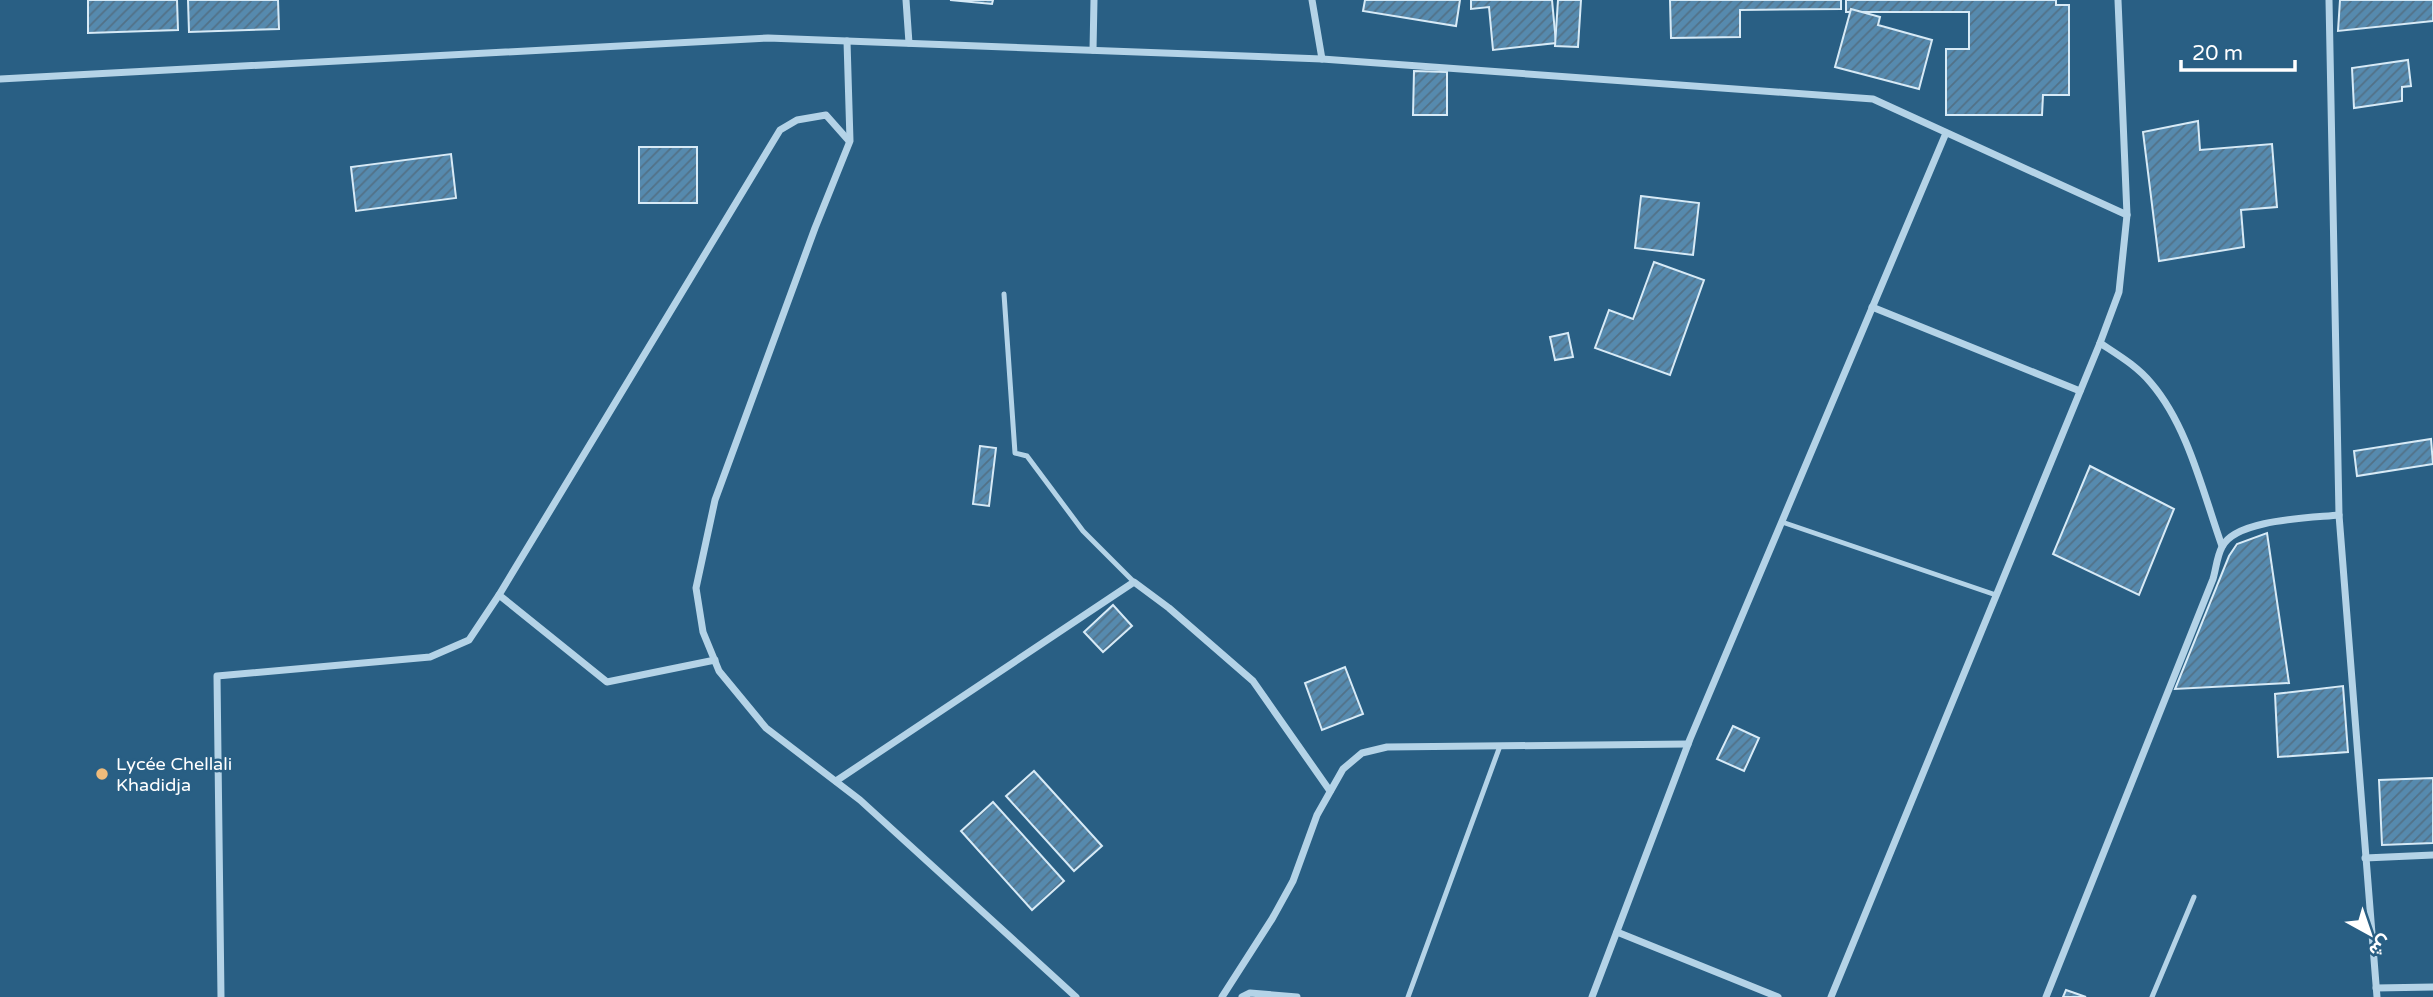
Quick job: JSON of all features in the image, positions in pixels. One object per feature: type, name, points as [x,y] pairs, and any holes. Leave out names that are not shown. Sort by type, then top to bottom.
[{"type":"street","points":[[906,0],[909,43]]},
{"type":"street","points":[[1093,50],[1094,0]]},
{"type":"street","points":[[1312,0],[1322,59]]},
{"type":"street","points":[[1831,997],[2119,292],[2127,215],[2118,0]]},
{"type":"street","points":[[2329,0],[2339,515],[2377,997]]},
{"type":"street","points":[[0,79],[768,38],[1322,59],[1872,99],[2127,215]]},
{"type":"street","points":[[847,41],[850,141],[815,228],[715,500],[696,588],[703,632],[719,671],[766,728],[870,809],[1076,997]]},
{"type":"street","points":[[220,997],[217,676],[430,657],[469,640],[499,595],[779,130],[797,120],[826,115],[850,141]]},
{"type":"street","points":[[1592,997],[1688,744],[1946,133]]},
{"type":"street","points":[[1872,307],[2080,391]]},
{"type":"street","points":[[2100,343],[2127,360],[2169,407],[2182,435],[2222,546]]},
{"type":"street","points":[[2046,997],[2213,579],[2222,546],[2232,536],[2258,525],[2339,515]]},
{"type":"street","points":[[836,781],[1134,582],[1169,608],[1253,681],[1330,791]]},
{"type":"street","points":[[499,595],[607,682],[715,660]]},
{"type":"street","points":[[1222,997],[1293,881],[1317,815],[1330,791],[1343,769],[1362,753],[1387,747],[1688,744]]},
{"type":"street","points":[[2365,858],[2433,855]]},
{"type":"street","points":[[1617,932],[1778,997]]},
{"type":"street","points":[[2376,988],[2433,987]]},
{"type":"street","points":[[1242,997],[1250,993],[1297,997]]},
{"type":"lane","points":[[1004,294],[1015,453],[1027,456],[1083,531],[1134,582]]},
{"type":"lane","points":[[1782,522],[1996,595]]},
{"type":"lane","points":[[1408,997],[1500,746]]},
{"type":"lane","points":[[2152,997],[2194,897]]},
{"type":"building","points":[[88,0],[177,0],[178,30],[88,33]]},
{"type":"building","points":[[188,0],[278,0],[279,29],[189,32]]},
{"type":"building","points":[[950,0],[993,0],[992,4]]},
{"type":"building","points":[[1365,0],[1460,0],[1456,26],[1363,11]]},
{"type":"building","points":[[1471,0],[1552,0],[1556,43],[1493,50],[1489,7],[1471,9]]},
{"type":"building","points":[[1558,0],[1581,0],[1578,47],[1555,46]]},
{"type":"building","points":[[1670,0],[1841,0],[1841,9],[1740,10],[1740,37],[1671,38]]},
{"type":"building","points":[[1846,0],[2056,0],[2056,5],[2069,5],[2069,95],[2043,95],[2042,115],[1946,115],[1946,49],[1969,49],[1969,12],[1846,12]]},
{"type":"building","points":[[2340,0],[2433,0],[2433,21],[2338,31]]},
{"type":"building","points":[[1851,9],[1880,17],[1878,25],[1932,40],[1919,89],[1835,67]]},
{"type":"building","points":[[2408,60],[2411,86],[2402,87],[2402,101],[2354,108],[2352,68]]},
{"type":"building","points":[[1414,71],[1447,72],[1447,115],[1413,115]]},
{"type":"building","points":[[2198,121],[2200,150],[2272,144],[2277,207],[2241,210],[2244,247],[2159,261],[2143,132]]},
{"type":"building","points":[[639,147],[697,147],[697,203],[639,203]]},
{"type":"building","points":[[451,154],[456,198],[356,211],[351,167]]},
{"type":"building","points":[[1641,196],[1699,203],[1693,255],[1635,248]]},
{"type":"building","points":[[1654,262],[1704,280],[1670,375],[1595,348],[1609,310],[1633,319]]},
{"type":"building","points":[[1568,333],[1573,357],[1555,360],[1550,337]]},
{"type":"building","points":[[2431,439],[2433,464],[2357,476],[2354,451]]},
{"type":"building","points":[[980,446],[996,448],[989,506],[973,504]]},
{"type":"building","points":[[2090,466],[2174,509],[2139,595],[2053,554]]},
{"type":"building","points":[[2267,533],[2289,683],[2175,689],[2229,556],[2237,544]]},
{"type":"building","points":[[1113,605],[1132,626],[1103,652],[1084,632]]},
{"type":"building","points":[[1345,667],[1363,714],[1322,730],[1305,683]]},
{"type":"building","points":[[2343,686],[2348,752],[2278,757],[2275,694]]},
{"type":"building","points":[[1733,726],[1759,738],[1744,771],[1717,759]]},
{"type":"building","points":[[1034,771],[1102,846],[1074,871],[1006,796]]},
{"type":"building","points":[[2433,778],[2433,843],[2382,845],[2379,780]]},
{"type":"building","points":[[993,802],[1064,881],[1032,910],[961,831]]},
{"type":"building","points":[[2066,990],[2086,997],[2063,997]]},
{"type":"place","name":"Lycée Chellali Khadidja","points":[[102,774]]}]
